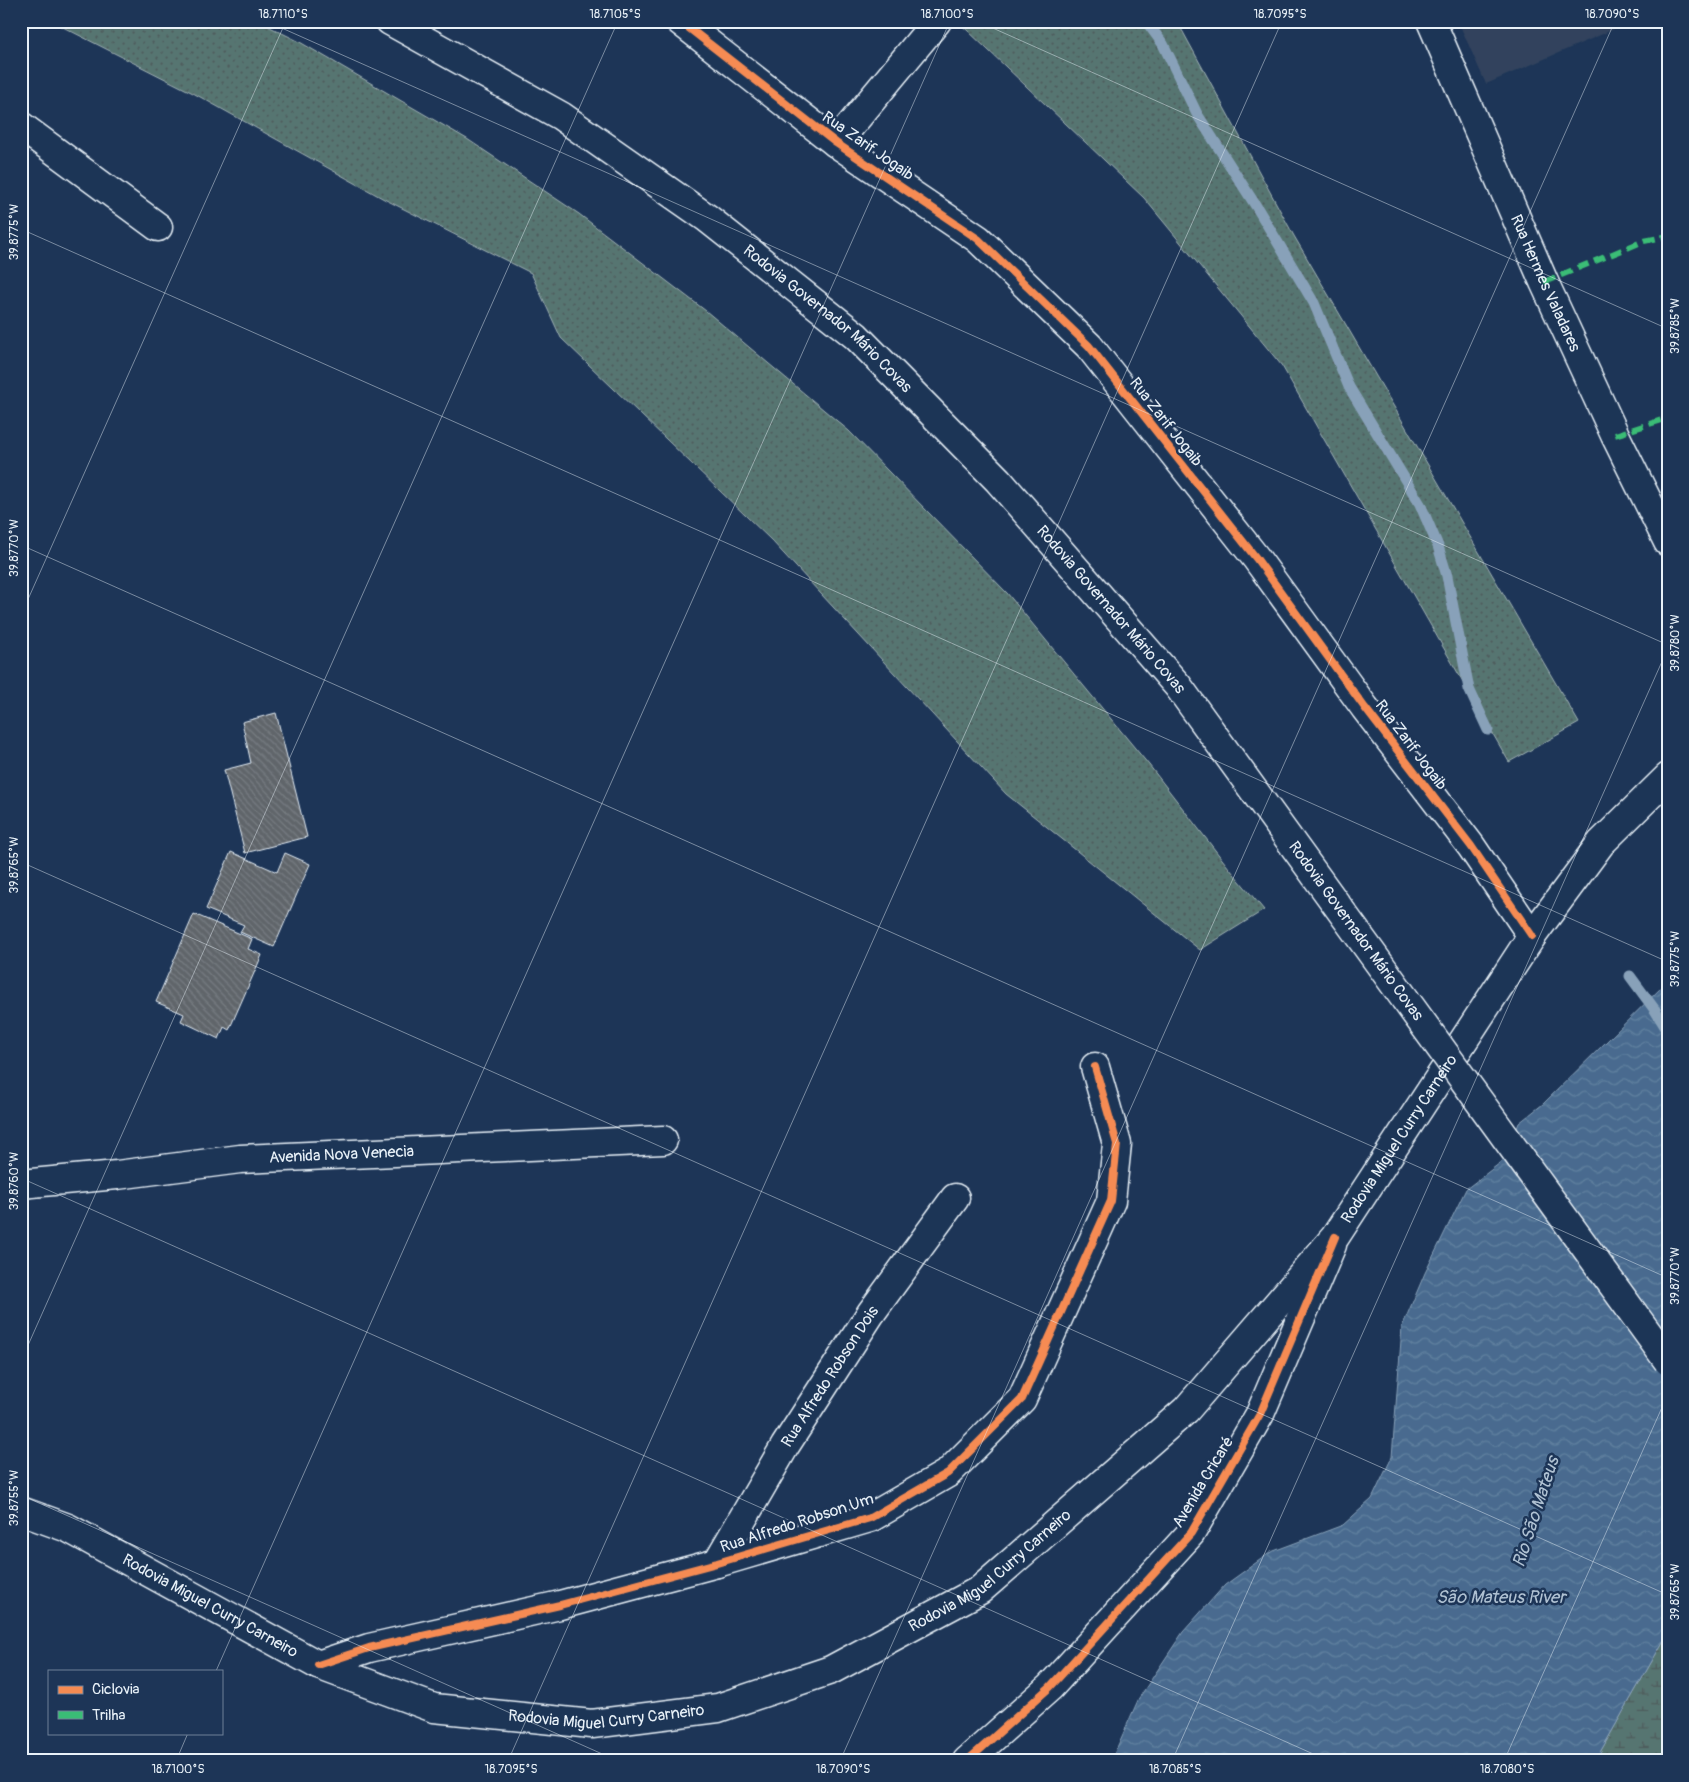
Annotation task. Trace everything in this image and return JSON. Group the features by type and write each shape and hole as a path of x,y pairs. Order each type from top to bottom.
{"main road":[{"name":"Rodovia Governador Mário Covas","path":"390,21 561,116 707,218 856,336 998,480 1178,686 1668,1361"},
{"name":"Rua Zarif Jogaib","path":"680,21 836,143 978,239 1089,346 1256,558 1365,708 1471,846 1532,936"},
{"path":"836,143 937,21"},
{"name":"Rua Hermes Valadares","path":"1431,21 1544,282 1615,435 1668,542"},
{"path":"21,126 158,227"},
{"name":"Rodovia Miguel Curry Carneiro","path":"21,1511 68,1528 318,1665 434,1708 592,1724 718,1708 831,1670 980,1590 1186,1410 1335,1237 1532,936 1601,843 1668,777"},
{"name":"Rua Alfredo Robson Um","path":"318,1665 368,1648 560,1605 717,1563 870,1518 948,1473 1022,1399 1111,1201 1117,1144 1095,1067"},
{"name":"Avenida Nova Venecia","path":"21,1184 117,1175 240,1159 663,1140"},
{"name":"Rua Alfredo Robson Dois","path":"717,1563 785,1446 871,1313 955,1198"},
{"name":"Avenida Cricaré","path":"967,1761 1050,1687 1191,1533 1260,1414 1335,1237"}],"shaded area":[{"path":"1458,21 1633,21 1486,84"}],"green space":[{"path":"51,21 258,21 298,41 467,139 579,214 706,311 849,431 1007,593 1149,765 1264,910 1200,950 1006,794 772,541 561,338 531,273 384,199 193,93"},
{"path":"956,21 1177,21 1294,236 1579,723 1509,762 1282,366 1144,198"},
{"path":"1668,1633 1668,1761 1595,1761"}],"water":[{"name":"São Mateus River","path":"1668,981 1668,1633 1595,1761 1111,1761 1139,1698 1183,1632 1225,1585 1271,1552 1343,1525 1372,1499 1392,1457 1402,1327 1425,1273 1466,1189 1504,1160 1519,1123 1543,1104"}],"building":[{"path":"276,713 307,837 245,853 224,770 251,763 242,722"},
{"path":"231,852 277,872 285,853 310,864 274,947 240,932 244,925 206,909"},
{"path":"194,914 252,939 248,949 262,955 229,1030 224,1027 219,1039 181,1021 184,1014 156,1002"}],"waterway":[{"path":"1146,21 1163,44 1197,114 1256,206 1314,303 1349,387 1420,504 1438,546 1447,576 1469,689 1488,730"},
{"path":"1630,976 1668,1031"}],"marked path":[{"path":"1544,282 1644,241 1668,236"},
{"path":"1615,435 1668,418"}],"cycle path":[{"path":"680,21 836,143 978,239 1089,346 1256,558 1365,708 1471,846 1532,936"},
{"path":"318,1665 369,1648 560,1605 717,1563 870,1518 948,1473 1022,1399 1111,1201 1117,1144 1095,1067"},
{"path":"967,1761 1050,1687 1191,1533 1260,1414 1335,1237"}],"water label":[{"name":"Rio São Mateus","path":"1536,1512"}]}
